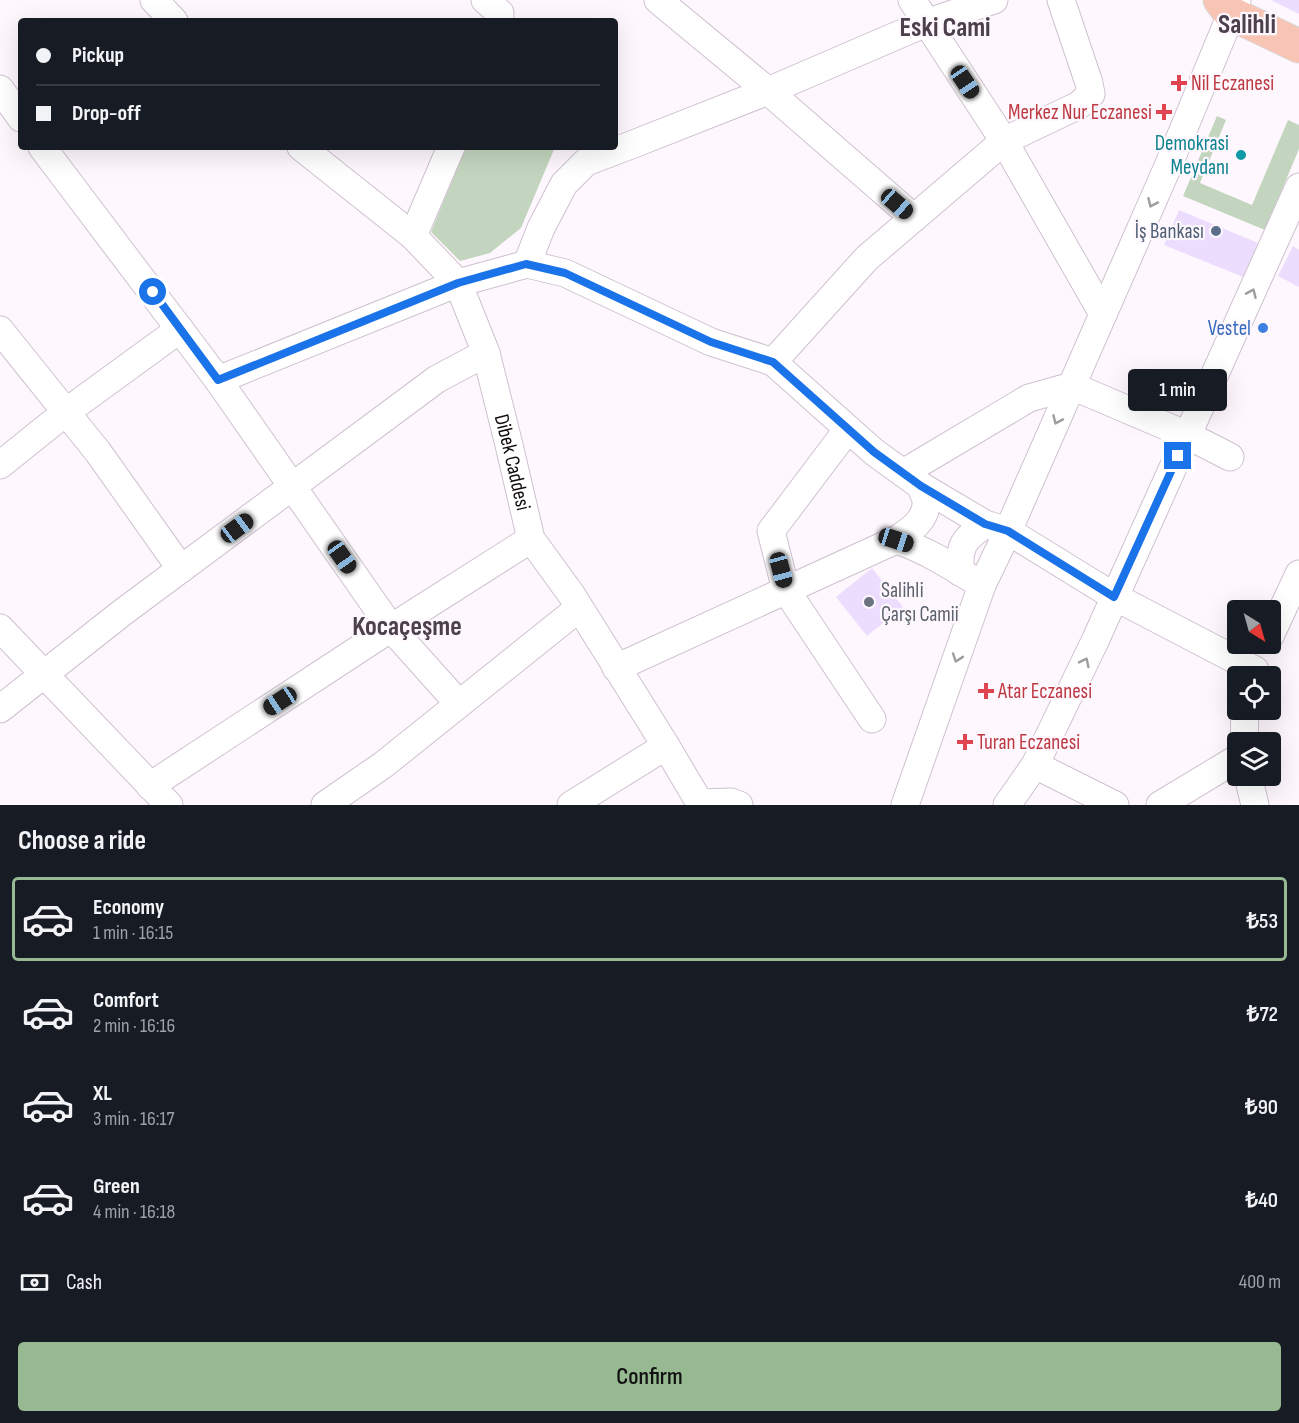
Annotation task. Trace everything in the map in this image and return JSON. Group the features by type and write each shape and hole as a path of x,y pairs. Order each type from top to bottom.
{"main road":[{"path":"1229,4 1299,46"}],"street":[{"path":"154,0 171,18"},
{"path":"485,0 500,13 500,18"},
{"path":"658,0 768,91 914,218"},
{"path":"912,0 1004,141 1103,314"},
{"path":"618,148 631,146 768,91 926,23 994,0"},
{"path":"773,362 867,258 1004,141 1079,105 1091,94 1061,0"},
{"path":"905,805 971,579 1072,386 1169,164 1229,4"},
{"path":"0,89 18,114"},
{"path":"44,150 218,380 391,628 459,704"},
{"name":"Dibek Caddesi","path":"305,150 413,236 458,283 486,353 531,539 579,608 701,804"},
{"path":"413,236 450,150"},
{"path":"526,264 564,184 584,154 608,150"},
{"path":"1007,805 1035,765 1095,641 1299,188"},
{"path":"218,380 458,283 526,264 565,273 711,342 773,362 874,452 912,480 1114,597 1242,666"},
{"path":"0,465 66,412 180,329"},
{"path":"0,330 98,452 181,569"},
{"path":"0,709 123,612 437,379 486,353"},
{"path":"912,480 1029,398 1072,386 1187,435 1230,458"},
{"path":"848,429 771,531 786,590 872,719"},
{"path":"616,668 896,540 913,528 924,514 926,500 912,480"},
{"path":"0,628 160,796 391,628 531,539"},
{"path":"896,540 948,564 971,579"},
{"path":"1281,612 1299,574"},
{"path":"331,804 579,608"},
{"path":"572,805 666,746"},
{"path":"1035,765 1115,805"},
{"path":"1160,805 1227,765"},
{"path":"1250,786 1255,805"},
{"path":"701,804 730,802 739,805"}],"green space":[{"path":"1217,116 1226,120 1200,183 1252,205 1288,120 1299,125 1299,149 1265,230 1183,196"},
{"path":"465,150 554,150 521,228 490,253 460,261 431,232"}],"building":[{"path":"1271,0 1299,0 1299,14"},
{"path":"1179,210 1258,243 1243,277 1164,245"},
{"path":"1293,246 1299,250 1299,287 1278,276"},
{"name":"Salihli Çarşı Camii","path":"872,568 903,607 867,636 836,597"}],"place":[{"name":"Nil Eczanesi","path":"1179,83"},
{"name":"Merkez Nur Eczanesi","path":"1164,112"},
{"name":"Demokrasi Meydanı","path":"1241,155"},
{"name":"İş Bankası","path":"1216,231"},
{"name":"Vestel","path":"1263,328"},
{"name":"Salihli Çarşı Camii","path":"869,602"},
{"name":"Atar Eczanesi","path":"986,691"},
{"name":"Turan Eczanesi","path":"965,742"}],"district":[{"name":"Salihli","path":"1247,24"},
{"name":"Eski Cami","path":"945,27"},
{"name":"Kocaçeşme","path":"407,626"}],"route":[{"path":"153,292 218,380 458,283 526,264 565,273 711,342 773,362 874,452 921,486 985,524 1008,531 1114,597 1178,456"}]}
